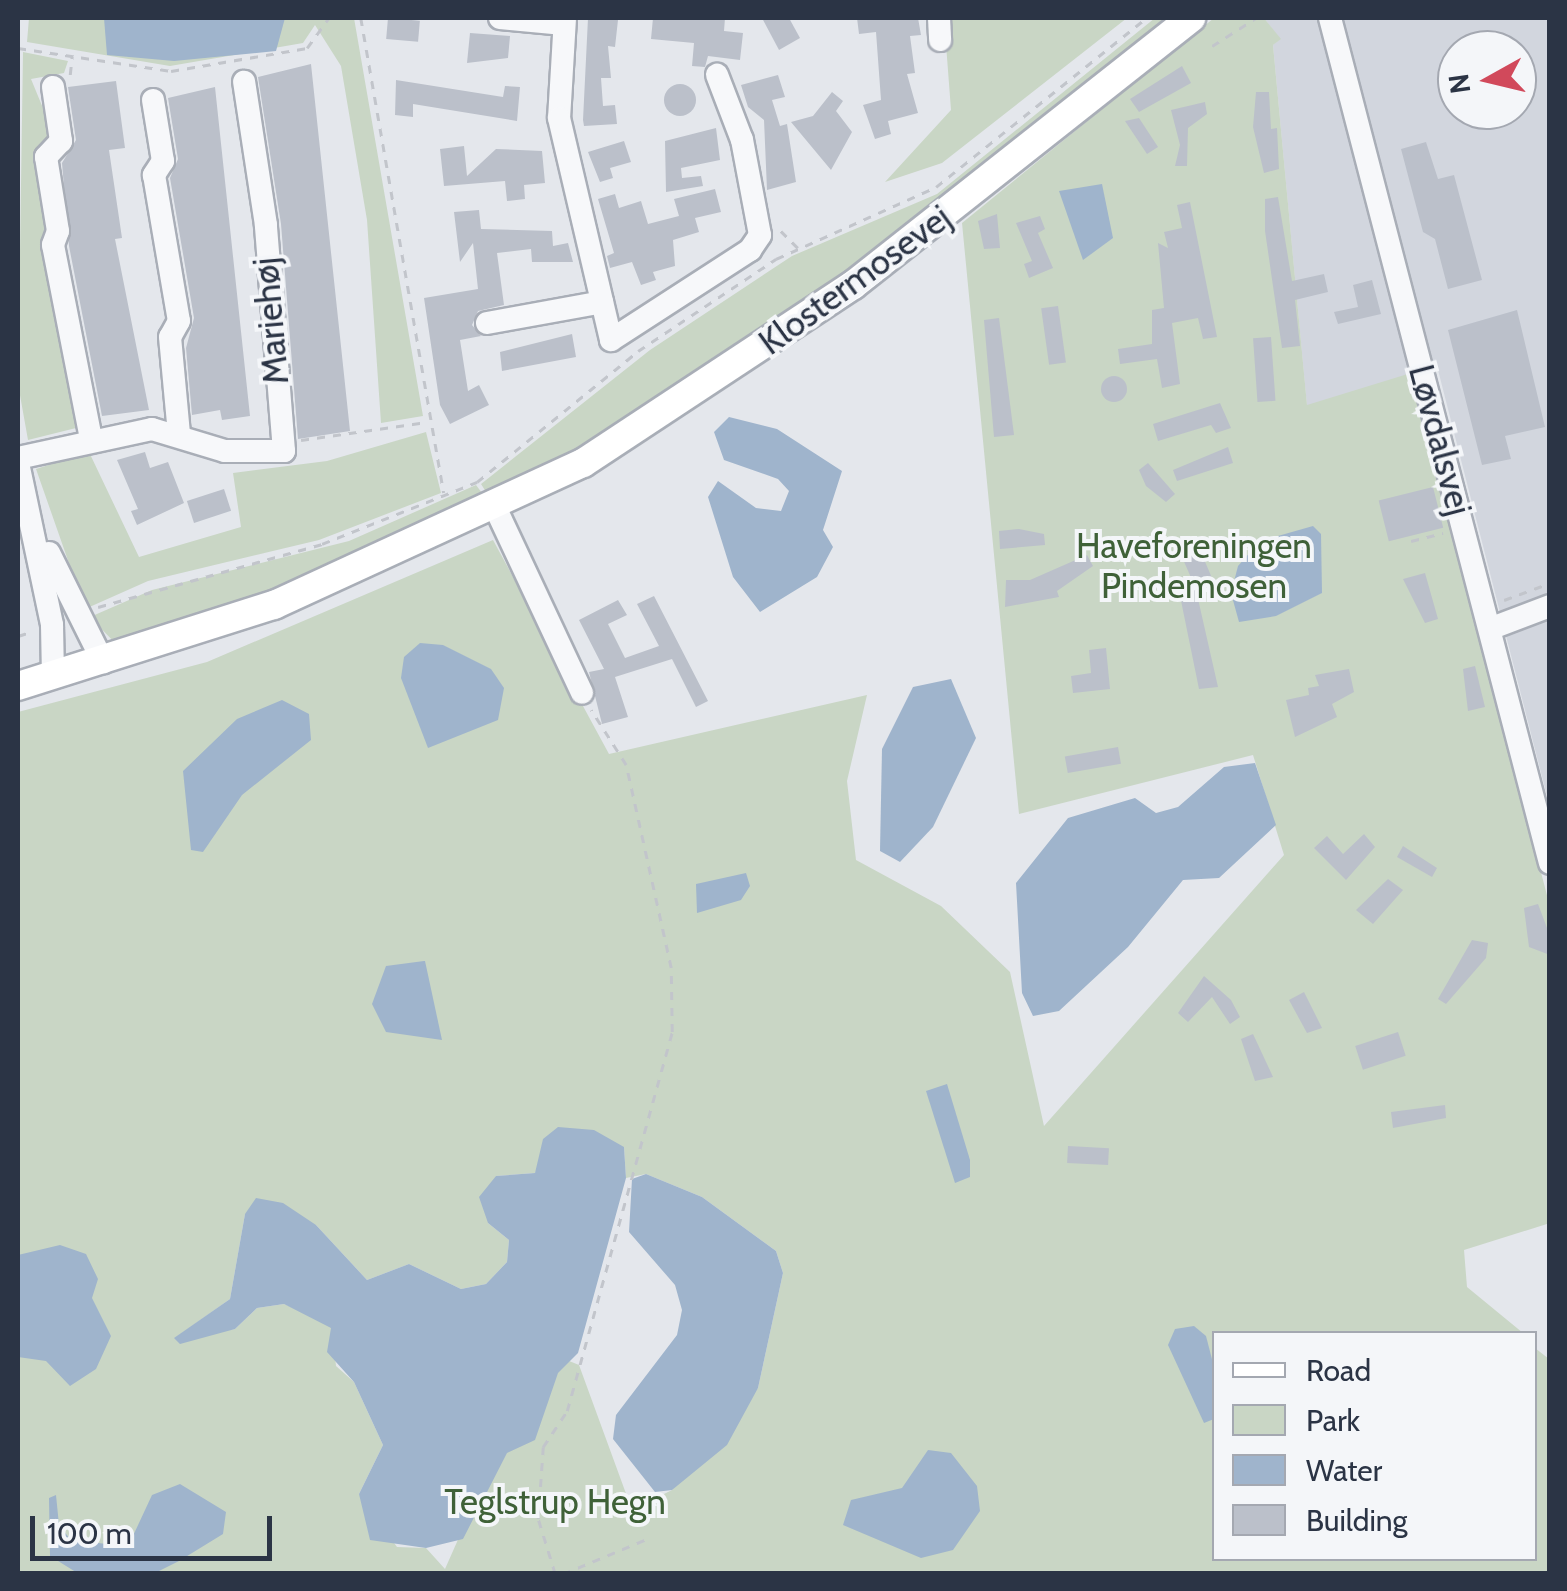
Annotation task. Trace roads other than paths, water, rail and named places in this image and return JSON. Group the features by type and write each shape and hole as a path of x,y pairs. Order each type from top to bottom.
{"main road":[{"name":"Klostermosevej","path":"18,686 274,605 495,507 717,380 853,285 1190,18"}],"street":[{"path":"500,18 565,21 560,118 611,340 750,250 760,235 742,140 717,74"},
{"name":"Løvdalsvej","path":"1330,18 1550,863"},
{"name":"Mariehøj","path":"179,434 249,455 275,457 284,442 266,224 244,82"},
{"path":"52,87 50,120 61,141 46,157 58,231 53,245 91,439"},
{"path":"54,677 52,625 18,460 129,430 179,434 170,338 179,321 154,175 163,160 153,100"},
{"path":"487,323 602,302"},
{"path":"495,507 582,693"},
{"path":"28,510 75,616 103,662"},
{"path":"1489,618 1550,606"}],"water":[{"path":"104,18 285,18 276,51 174,61 107,55"},
{"path":"1102,184 1113,238 1083,260 1059,191"},
{"path":"729,417 777,429 842,471 823,530 833,547 817,577 760,612 733,577 708,497 718,481 756,508 781,511 789,491 778,479 724,460 714,432"},
{"path":"1313,526 1321,534 1322,593 1276,616 1239,622 1231,593 1238,566 1260,541"},
{"path":"420,643 443,645 491,669 504,688 498,720 428,748 401,678 404,657"},
{"path":"951,679 976,738 933,827 900,862 880,851 882,749 913,687"},
{"path":"282,700 309,714 311,740 242,795 203,852 191,850 183,771 237,719"},
{"path":"1255,763 1276,825 1219,878 1183,880 1128,947 1059,1011 1033,1016 1022,993 1016,883 1068,818 1135,798 1156,813 1178,807 1224,767"},
{"path":"746,873 750,886 741,900 697,913 696,884"},
{"path":"425,961 442,1040 386,1032 372,1004 386,966"},
{"path":"947,1084 970,1160 970,1177 955,1183 926,1091"},
{"path":"558,1127 594,1130 624,1147 626,1178 578,1353 558,1373 535,1440 507,1453 463,1539 426,1548 370,1540 359,1494 383,1445 354,1382 327,1352 331,1328 284,1304 257,1308 235,1329 180,1344 174,1338 230,1299 245,1214 256,1198 283,1203 316,1225 367,1280 409,1264 461,1289 486,1284 507,1262 509,1240 488,1223 479,1197 496,1176 535,1173 543,1139"},
{"path":"646,1174 702,1197 776,1251 783,1273 758,1388 727,1445 672,1490 655,1492 613,1439 616,1415 677,1335 682,1310 675,1285 629,1232 632,1179"},
{"path":"60,1245 86,1254 98,1279 92,1298 111,1336 96,1369 70,1386 46,1361 18,1357 18,1255"},
{"path":"1194,1326 1206,1336 1212,1359 1212,1420 1204,1423 1168,1345 1175,1329"},
{"path":"928,1450 951,1453 977,1486 980,1511 953,1550 921,1558 843,1525 851,1500 902,1488"},
{"path":"180,1484 226,1512 223,1534 179,1561 155,1573 79,1574 50,1556 49,1498 56,1495 59,1525 70,1539 120,1546 132,1538 152,1495"}],"park label":[{"name":"Haveforeningen Pindemosen","path":"1194,566"},
{"name":"Teglstrup Hegn","path":"555,1502"}]}
